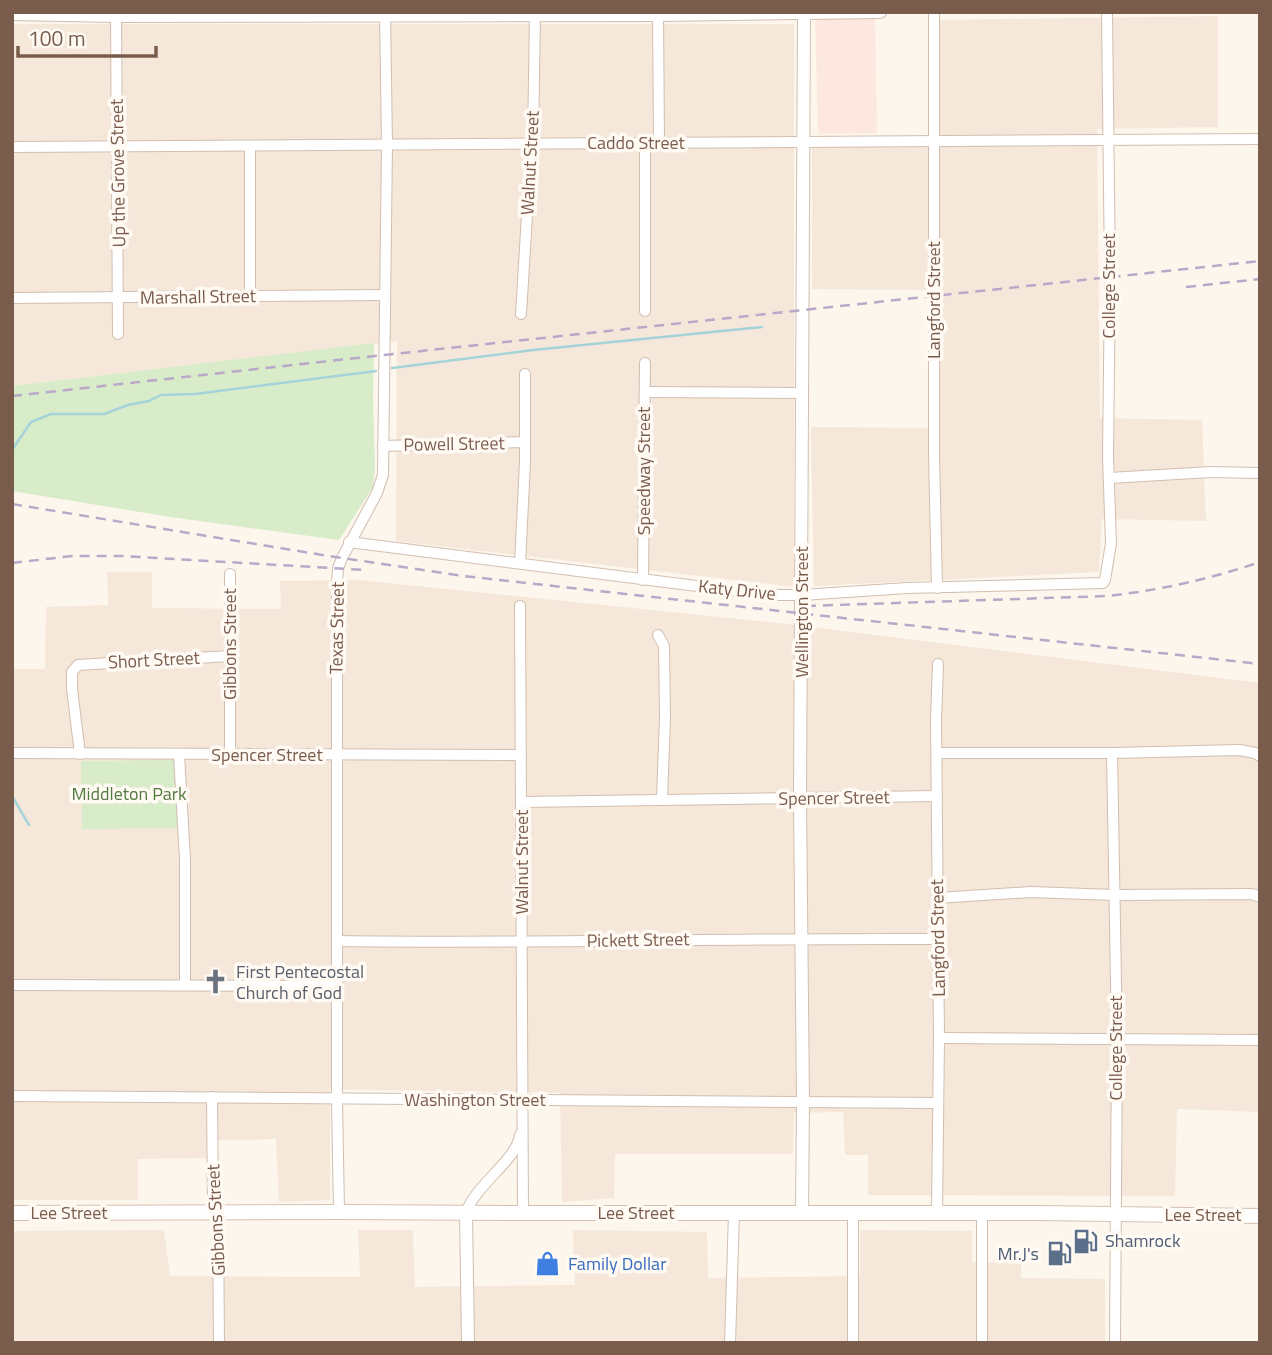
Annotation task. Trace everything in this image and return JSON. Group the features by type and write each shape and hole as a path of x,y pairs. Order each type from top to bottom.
{"main road":[{"name":"Lee Street","path":"12,1213 982,1213 1260,1216"}],"street":[{"path":"12,14 880,12"},
{"name":"Langford Street","path":"933,12 937,587"},
{"name":"College Street","path":"1107,12 1109,559"},
{"name":"Wellington Street","path":"802,1213 800,799 804,13"},
{"name":"Up the Grove Street","path":"116,14 118,334"},
{"name":"Texas Street","path":"339,1212 337,584 338,568 349,542 377,493 383,475 387,145 385,14"},
{"name":"Walnut Street","path":"521,314 533,144 535,14"},
{"path":"658,14 659,142"},
{"name":"Caddo Street","path":"12,147 1260,139"},
{"path":"645,142 645,311"},
{"path":"250,146 250,296"},
{"name":"Marshall Street","path":"12,298 384,295"},
{"name":"Speedway Street","path":"643,580 645,363"},
{"path":"520,563 525,374"},
{"path":"645,392 803,393"},
{"name":"Powell Street","path":"383,446 525,442"},
{"path":"1109,478 1211,472 1260,473"},
{"name":"Katy Drive","path":"349,542 768,595 1103,583 1109,559"},
{"name":"Gibbons Street","path":"230,574 230,755"},
{"name":"Walnut Street","path":"520,606 523,1213"},
{"path":"658,635 664,646 662,799"},
{"name":"Short Street","path":"80,754 72,689 72,672 78,665 230,656"},
{"name":"Langford Street","path":"937,1213 938,664"},
{"path":"937,753 1240,750 1260,756"},
{"name":"Spencer Street","path":"12,753 521,755"},
{"name":"College Street","path":"1112,753 1117,1040 1115,1343"},
{"path":"179,755 185,859 185,985"},
{"name":"Spencer Street","path":"522,802 937,796"},
{"path":"937,898 1031,892 1114,895 1252,894 1260,897"},
{"name":"Pickett Street","path":"338,941 465,943 801,938 938,939"},
{"path":"12,985 338,986"},
{"path":"939,1038 1260,1040"},
{"name":"Washington Street","path":"12,1096 938,1103"},
{"name":"Gibbons Street","path":"212,1097 213,1202 218,1226 219,1343"},
{"name":"Walnut Street","path":"466,1213 477,1193 513,1152 519,1140 522,1118"},
{"path":"466,1213 468,1343"},
{"path":"730,1343 734,1213"},
{"path":"853,1213 853,1343"},
{"path":"982,1213 982,1343"}],"shaded area":[{"path":"815,12 875,12 877,133 818,134"},
{"path":"1218,16 1218,127 1097,129 1100,418 1202,420 1206,521 1102,519 1099,572 814,586 811,427 938,428 938,290 812,289 812,146 939,145 939,20"},
{"path":"12,24 794,24 794,587 396,541 397,341 12,386"},
{"path":"107,572 152,572 152,608 281,609 280,581 359,580 779,623 1260,683 1260,1112 1177,1109 1175,1196 868,1195 868,1155 845,1155 843,1112 794,1113 793,1154 615,1154 614,1198 562,1202 560,1093 330,1089 330,1200 279,1202 276,1139 208,1141 208,1158 138,1159 138,1200 12,1200 12,669 45,669 46,607 108,605"},
{"path":"164,1230 170,1276 360,1277 358,1230 413,1230 415,1287 575,1285 573,1230 707,1232 708,1278 860,1276 860,1230 972,1231 972,1262 1021,1263 1021,1278 1105,1279 1105,1343 12,1343 12,1231"}],"green space":[{"path":"374,343 373,487 339,540 170,517 12,491 12,386"},
{"name":"Middleton Park","path":"176,760 177,828 82,829 81,761"}],"waterway":[{"path":"392,368 533,350 762,327"},
{"path":"12,450 31,422 51,414 104,414 161,395 195,394 376,371"},
{"path":"12,796 29,825"}],"railway":[{"path":"12,396 1260,261"},
{"path":"1186,287 1260,279"},
{"path":"12,504 463,576 1260,664"},
{"path":"12,563 72,556 122,556 365,570"},
{"path":"806,606 1108,596 1185,583 1260,562"}],"place":[{"name":"First Pentecostal Church of God","path":"216,982"},
{"name":"Shamrock","path":"1085,1241"},
{"name":"Mr.J's","path":"1059,1254"},
{"name":"Family Dollar","path":"548,1264"}]}
